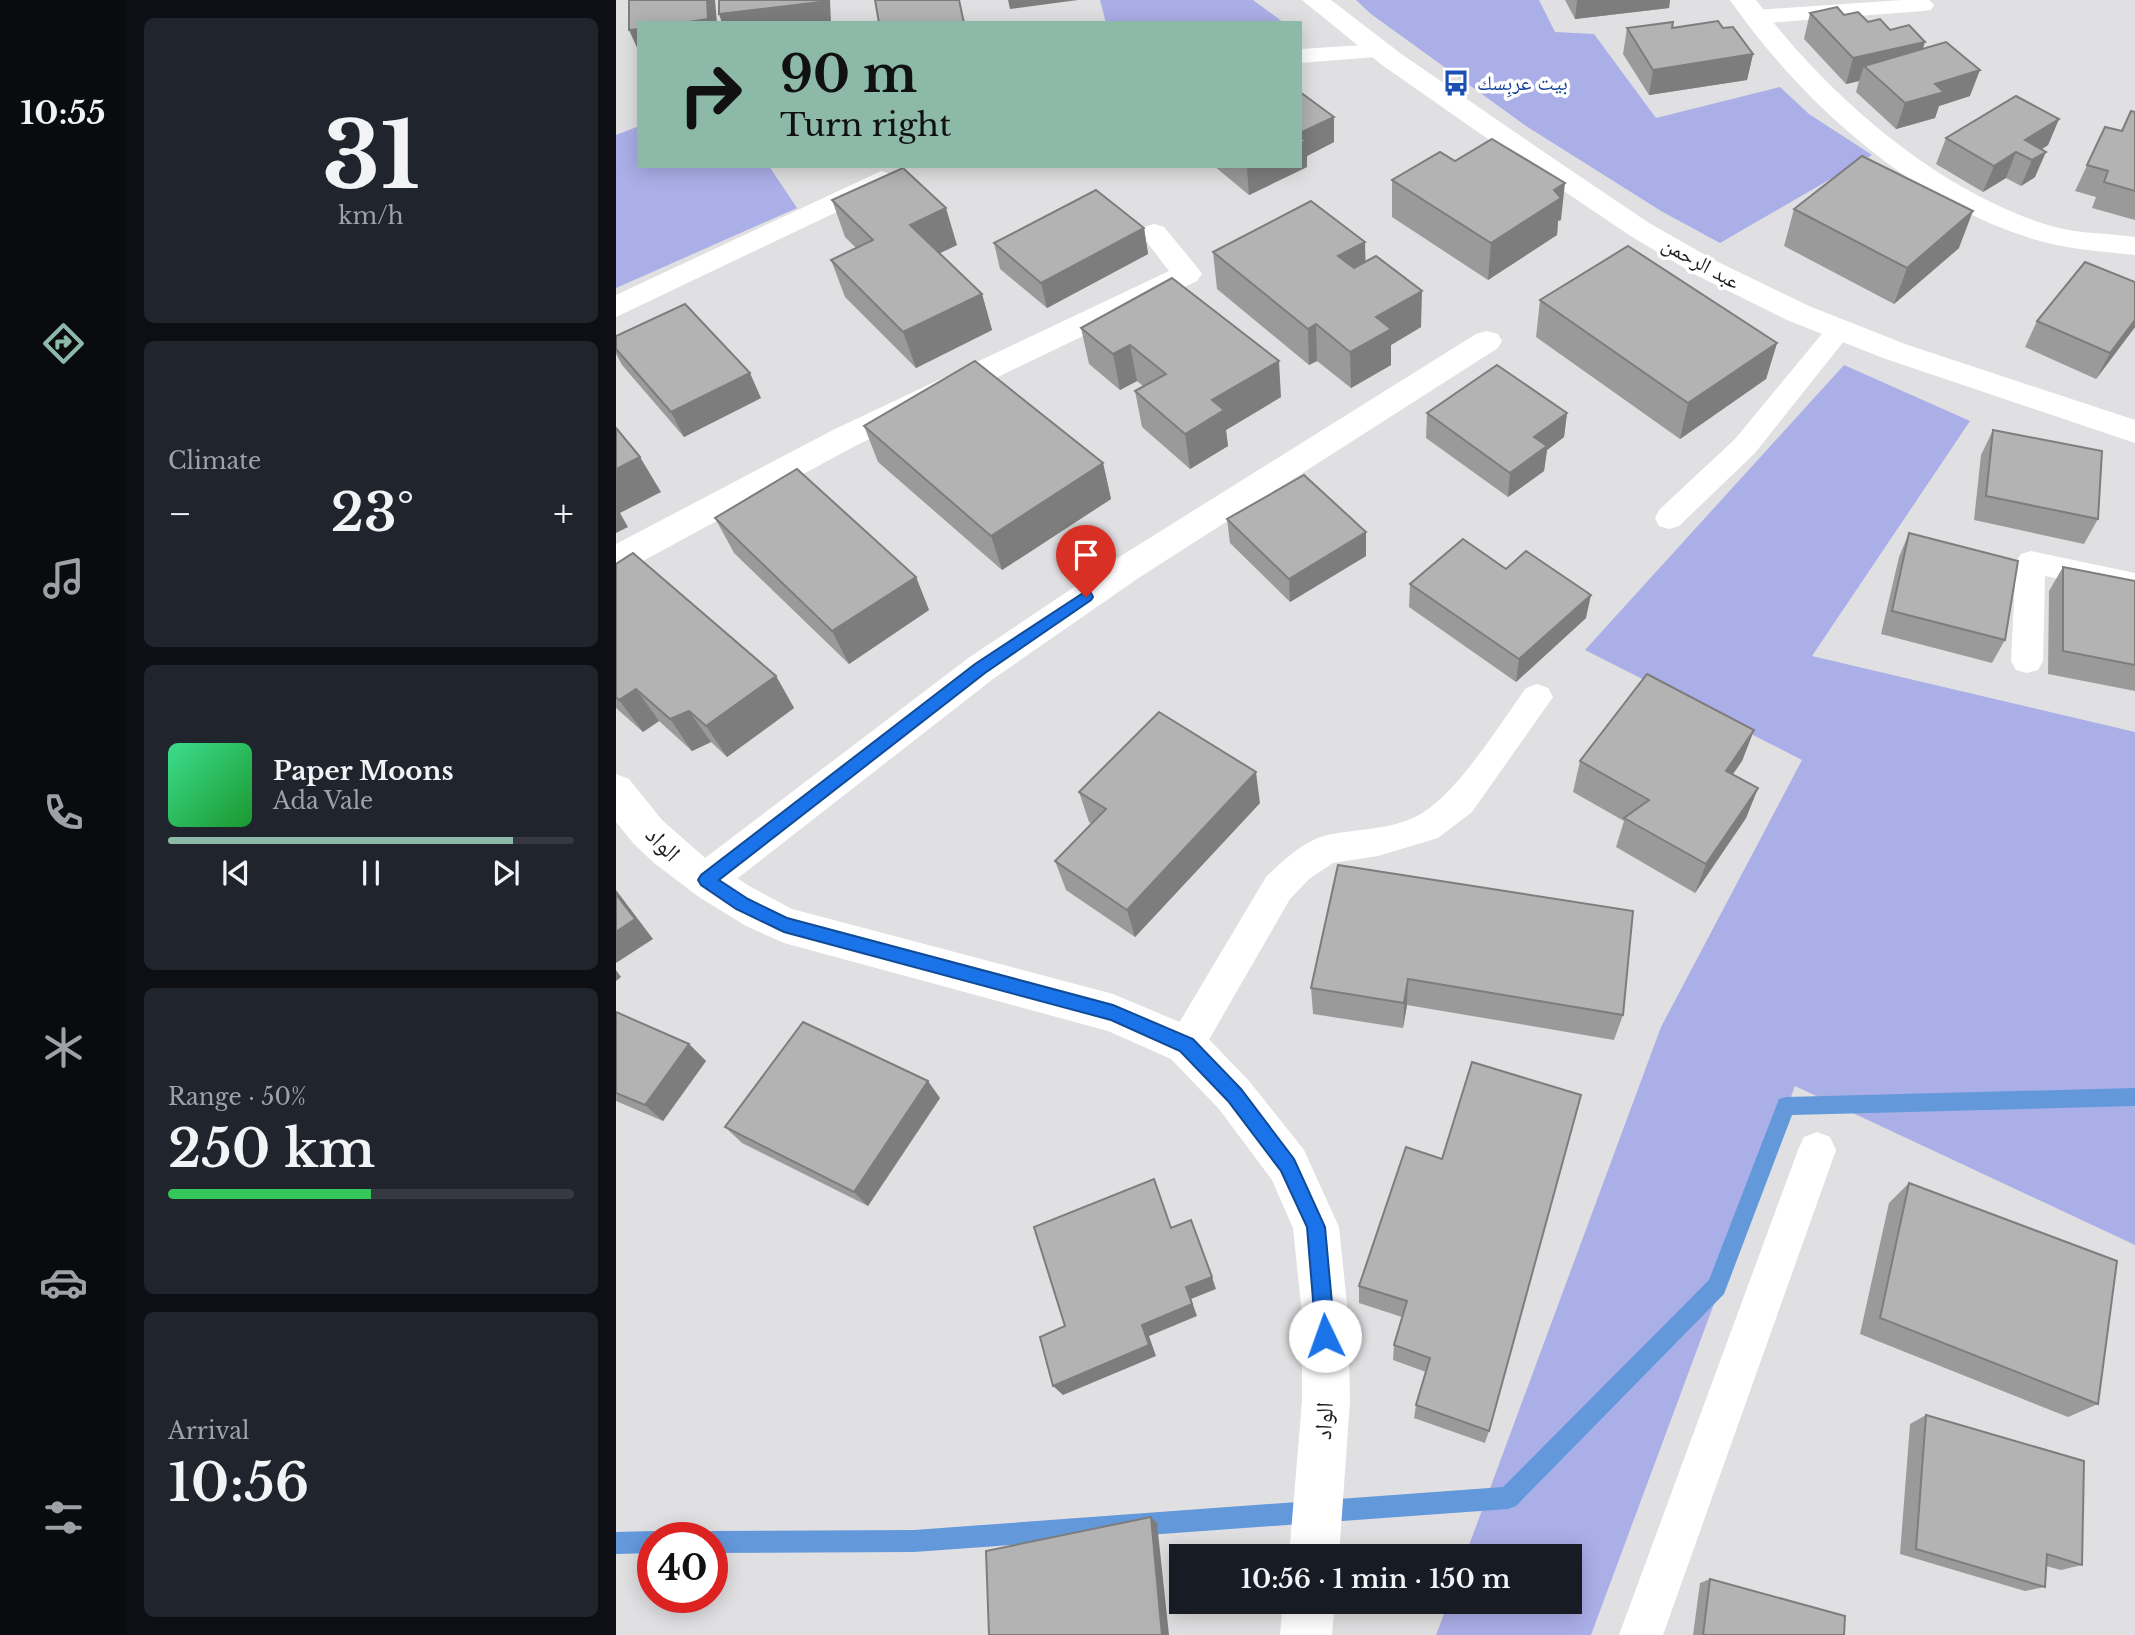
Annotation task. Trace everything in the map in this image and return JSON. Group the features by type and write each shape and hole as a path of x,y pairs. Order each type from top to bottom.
{"street":[{"name":"عبد الرحمن","path":"1315,0 1380,51 1639,229 1706,268 1839,330 2135,432"},
{"path":"1749,8 1788,57 1844,114 1889,151 1936,182 1995,214 2050,235 2135,246"},
{"path":"616,307 898,172"},
{"path":"616,560 844,438 1187,274 1154,233"},
{"path":"706,880 991,661 1174,538 1487,341"},
{"name":"الواد","path":"616,790 625,807 672,854 742,904 784,925 1113,1013 1186,1045 1234,1095 1288,1165 1316,1227 1325,1314 1326,1401 1315,1544"},
{"path":"1306,1635 1308,1614"}],"lane":[{"path":"1749,8 1923,5"},
{"path":"1302,56 1380,51"},
{"path":"1669,518 1745,446 1839,330"},
{"path":"2027,661 2031,562 2135,584"},
{"path":"1186,1045 1278,888 1297,869 1326,850 1378,842 1426,828 1460,802 1537,696"},
{"path":"1641,1635 1817,1150"}],"shaded area":[{"path":"1100,0 1253,0 1281,21 1105,21"},
{"path":"1356,0 1539,0 1555,32 1594,34 1656,118 1780,87 1809,114 1872,155 1720,243 1661,211 1526,126 1371,14"},
{"path":"637,127 637,168 770,168 797,208 616,288 616,135"},
{"path":"1844,365 1970,421 1812,656 2135,732 2135,1245 1795,1086 1591,1635 1436,1635 1444,1614 1582,1614 1582,1544 1469,1544 1661,1027 1802,760 1585,650"}],"building":[{"path":"629,0 707,0 708,19 637,21 637,29 629,30"},
{"path":"719,0 820,0 820,2 719,14"},
{"path":"875,0 959,0 964,21 879,21"},
{"path":"1837,7 1844,15 1858,12 1868,22 1880,19 1890,30 1909,25 1925,42 1853,58 1810,13"},
{"path":"1718,21 1723,28 1733,27 1753,54 1653,70 1627,28 1673,22 1672,28"},
{"path":"1946,42 1980,70 1935,84 1944,92 1905,103 1864,66"},
{"path":"1302,93 1334,117 1302,132"},
{"path":"2016,96 2059,119 2025,140 2046,152 2032,160 2016,152 1994,166 1946,138"},
{"path":"2131,111 2135,112 2135,191 2104,182 2108,171 2087,165 2105,127 2122,131"},
{"path":"1492,139 1565,183 1554,190 1561,198 1491,243 1392,180 1440,152 1455,161"},
{"path":"1862,156 1973,211 1907,268 1794,209"},
{"path":"903,168 946,208 910,225 982,294 903,332 831,260 873,240 832,200"},
{"path":"1096,190 1144,228 1041,283 994,243"},
{"path":"1311,201 1365,242 1338,256 1354,268 1376,256 1422,291 1376,317 1391,329 1350,352 1316,324 1308,329 1213,252"},
{"path":"1628,246 1777,343 1688,403 1540,300"},
{"path":"2085,262 2135,282 2135,320 2110,353 2037,321"},
{"path":"1172,278 1279,361 1212,400 1224,410 1185,434 1135,391 1166,374 1130,345 1113,354 1081,328"},
{"path":"685,304 750,373 671,412 616,349 616,336"},
{"path":"975,361 1103,463 991,536 864,426"},
{"path":"1497,365 1567,413 1534,437 1547,446 1510,473 1427,413"},
{"path":"616,428 640,457 616,469"},
{"path":"1993,430 2102,451 2098,519 1986,496"},
{"path":"797,469 916,577 832,631 715,518"},
{"path":"1304,475 1366,532 1289,579 1227,519"},
{"path":"1909,533 2018,561 2005,640 1892,611"},
{"path":"1463,539 1506,569 1526,551 1591,595 1519,659 1410,584"},
{"path":"633,553 776,676 706,726 689,711 670,719 636,689 619,700 616,697 616,564"},
{"path":"2063,567 2135,581 2135,665 2063,651"},
{"path":"1647,674 1754,730 1726,771 1758,788 1706,864 1624,818 1649,800 1580,761"},
{"path":"1159,712 1256,772 1127,910 1055,861 1106,809 1079,792"},
{"path":"1338,865 1633,911 1623,1015 1408,979 1404,1003 1311,988"},
{"path":"616,894 635,919 616,932"},
{"path":"616,1012 689,1044 645,1105 616,1093"},
{"path":"803,1022 928,1081 854,1192 725,1127"},
{"path":"1472,1062 1581,1095 1489,1431 1416,1405 1430,1358 1394,1345 1407,1301 1359,1286 1406,1147 1442,1159"},
{"path":"1154,1179 1171,1228 1191,1220 1212,1277 1186,1287 1192,1304 1142,1325 1149,1345 1053,1386 1040,1337 1065,1326 1034,1227"},
{"path":"1909,1183 2117,1261 2098,1404 1880,1318"},
{"path":"1926,1415 2084,1461 2082,1565 2047,1554 2045,1587 1916,1549"},
{"path":"1151,1517 1162,1635 989,1635 986,1551"},
{"path":"1710,1579 1845,1616 1844,1635 1703,1635"}],"waterway":[{"path":"728,1542 914,1541 1508,1498 1717,1287 1786,1106 2135,1097"},
{"path":"616,1543 637,1542"}],"place":[{"name":"بيت عربِسك","path":"1456,83"}],"route":[{"path":"1086,597 980,669 706,880 742,904 784,925 1113,1013 1186,1045 1234,1095 1288,1165 1316,1227 1325,1336"}]}
